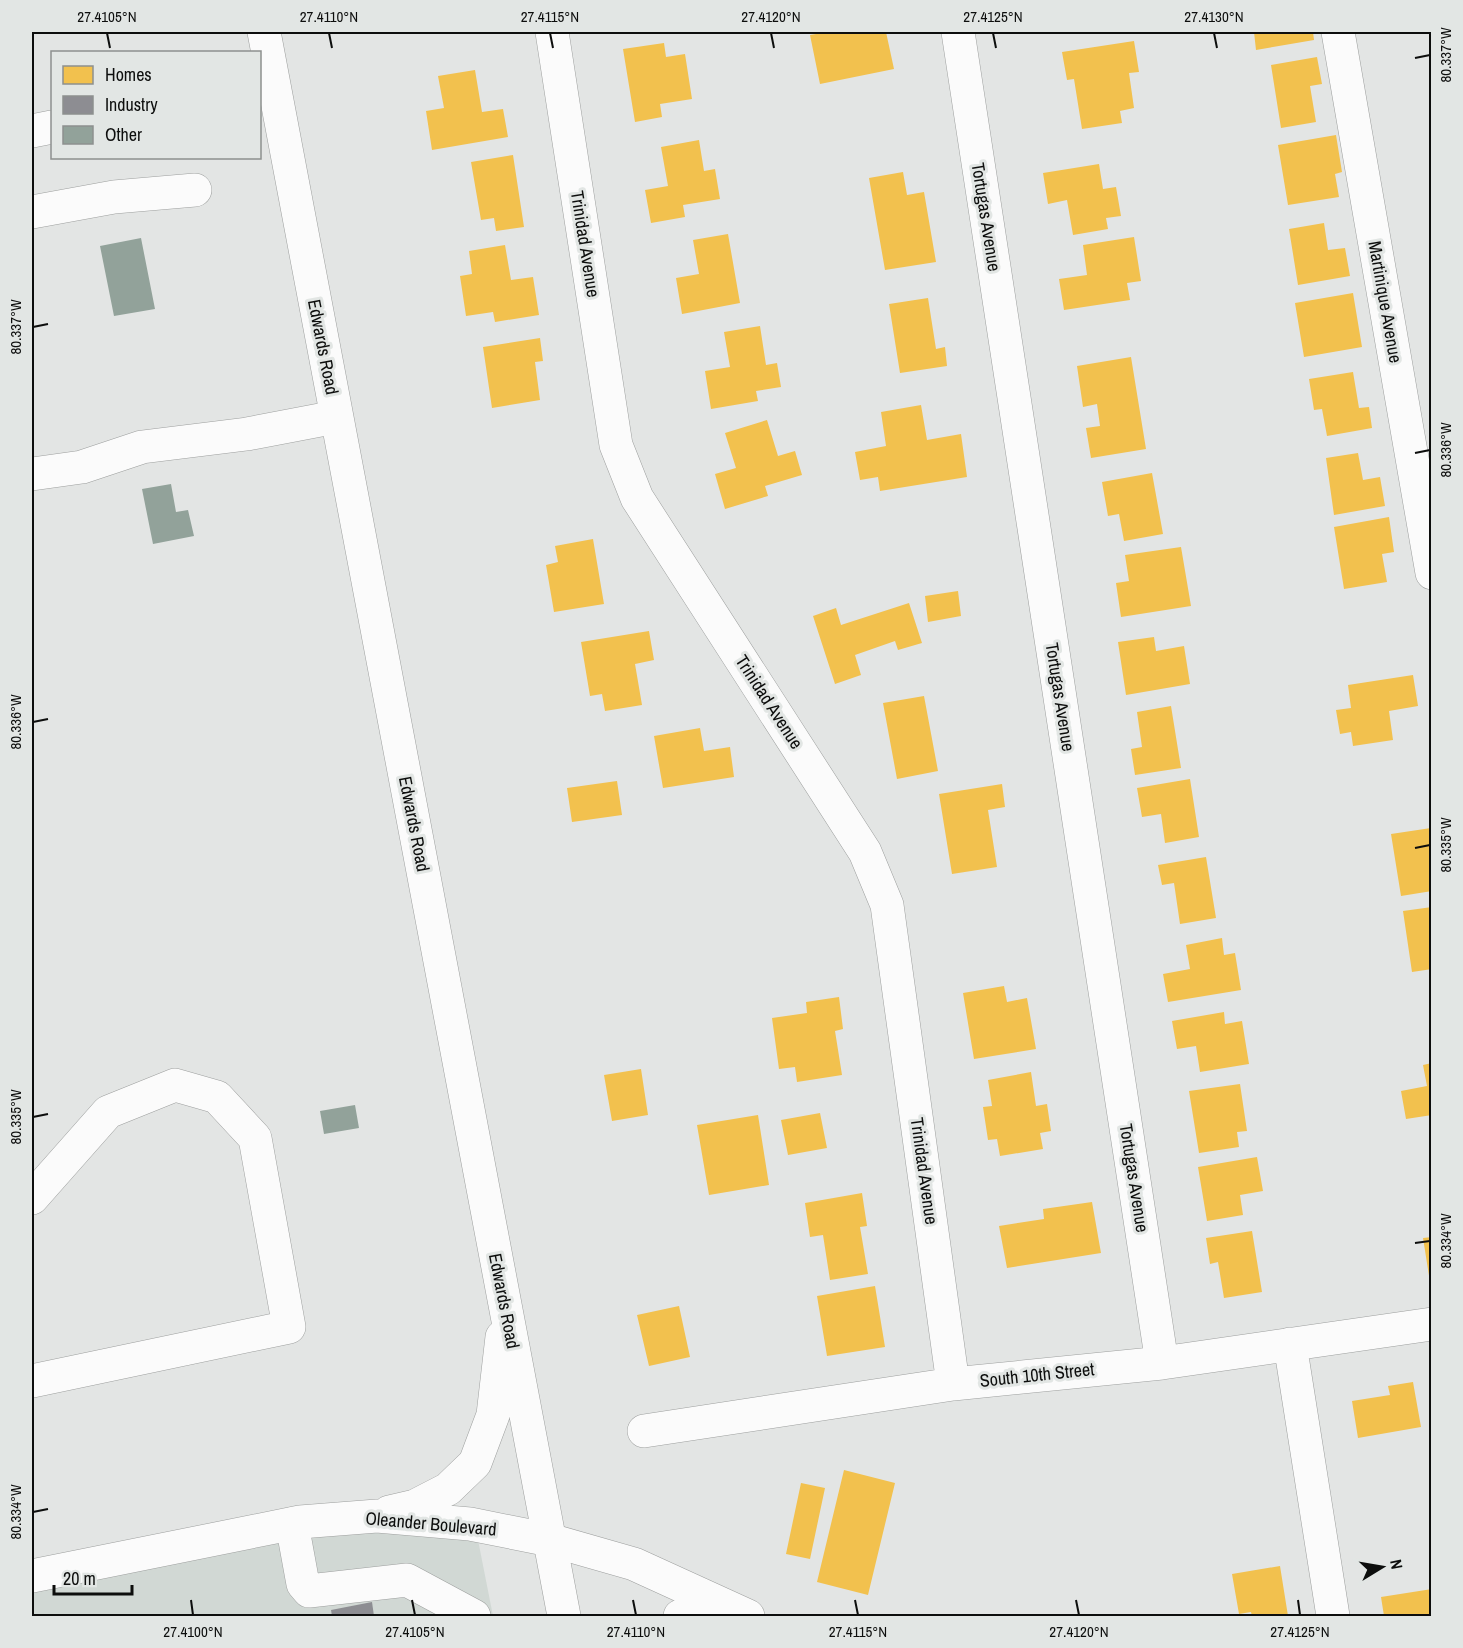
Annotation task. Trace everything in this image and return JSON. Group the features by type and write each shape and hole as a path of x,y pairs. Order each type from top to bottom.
{"street":[{"name":"Edwards Road","path":"264,32 266,89 336,417 564,1617"},
{"name":"Trinidad Avenue","path":"552,32 616,445 638,498 866,852 887,905 953,1384"},
{"name":"Tortugas Avenue","path":"958,32 1162,1363"},
{"name":"Martinique Avenue","path":"1338,32 1431,573"},
{"path":"32,131 51,127"},
{"path":"32,212 114,197 195,190"},
{"path":"32,474 82,466 142,447 247,434 336,417"},
{"path":"32,1198 108,1112 175,1085 217,1097 255,1138 289,1327 32,1381"},
{"path":"377,1516 415,1506 448,1489 475,1463 493,1415 505,1306"},
{"name":"South 10th Street","path":"644,1431 953,1384 1162,1363 1431,1324"},
{"path":"1290,1344 1333,1617"},
{"name":"Oleander Boulevard","path":"32,1576 292,1524 377,1516 470,1524 550,1540 634,1564 748,1617"},
{"path":"292,1524 303,1584 309,1591 407,1580 474,1617"},
{"path":"680,1617 714,1601"}],"shaded area":[{"path":"378,1530 478,1540 493,1616 32,1616 32,1590 302,1536"}],"building: Homes":[{"path":"828,32 886,32 894,69 820,84 810,35"},
{"path":"1254,32 1313,32 1314,40 1256,50"},
{"path":"1134,41 1139,72 1129,73 1134,108 1120,111 1122,123 1082,129 1074,79 1067,80 1062,52"},
{"path":"664,43 666,57 685,54 692,99 660,104 662,117 635,122 623,49"},
{"path":"1317,57 1322,84 1310,86 1316,122 1281,128 1271,65"},
{"path":"475,70 482,112 503,109 508,137 432,150 426,111 444,108 438,76"},
{"path":"1336,135 1342,172 1335,174 1339,197 1288,205 1278,145"},
{"path":"699,140 704,171 715,169 720,199 683,205 685,217 651,223 645,190 668,186 661,147"},
{"path":"513,155 524,227 496,231 494,218 481,220 471,162"},
{"path":"1099,164 1103,189 1116,187 1121,216 1106,218 1108,229 1073,235 1067,200 1048,204 1043,173"},
{"path":"903,172 907,195 924,192 936,262 885,270 869,178"},
{"path":"1324,223 1328,250 1345,248 1350,276 1298,285 1289,229"},
{"path":"728,234 740,303 682,314 676,278 699,274 693,240"},
{"path":"1134,237 1141,281 1127,283 1130,300 1064,310 1059,279 1087,275 1083,245"},
{"path":"505,245 511,280 533,277 539,315 495,322 493,312 466,316 460,276 472,274 469,251"},
{"path":"1353,293 1362,347 1304,357 1295,303"},
{"path":"928,298 936,349 945,347 947,366 900,373 889,304"},
{"path":"760,326 766,365 777,363 781,387 756,391 758,401 711,409 705,371 730,367 724,332"},
{"path":"540,338 543,361 535,362 540,400 492,408 483,347"},
{"path":"1131,357 1146,449 1091,458 1086,428 1100,426 1097,404 1083,407 1077,366"},
{"path":"1353,372 1359,408 1369,407 1372,428 1327,436 1322,409 1314,410 1309,379"},
{"path":"921,405 927,440 961,434 967,477 880,491 878,477 860,480 855,452 886,446 881,412"},
{"path":"767,420 778,456 795,451 802,475 765,486 768,496 725,509 715,474 736,468 725,433"},
{"path":"1358,453 1363,480 1380,477 1385,506 1334,515 1326,458"},
{"path":"1152,473 1163,534 1124,541 1119,514 1108,516 1102,482"},
{"path":"1389,517 1394,552 1382,554 1387,582 1344,589 1334,527"},
{"path":"593,539 604,604 554,612 546,565 558,562 555,546"},
{"path":"1181,547 1191,606 1121,617 1116,583 1129,581 1125,555"},
{"path":"958,591 961,616 928,622 925,596"},
{"path":"909,603 922,643 898,650 895,641 855,655 861,675 835,684 813,616 836,608 841,625"},
{"path":"649,631 654,660 635,664 642,705 605,711 602,694 590,696 581,642"},
{"path":"1154,637 1156,651 1184,646 1190,684 1126,695 1118,642"},
{"path":"1413,675 1418,706 1389,711 1393,740 1353,746 1351,732 1340,734 1336,710 1351,708 1348,685"},
{"path":"924,696 938,771 897,779 883,703"},
{"path":"1171,706 1181,768 1135,775 1131,749 1142,747 1137,712"},
{"path":"700,728 704,751 730,747 734,777 663,788 654,736"},
{"path":"1190,779 1199,837 1165,843 1161,814 1142,817 1137,788"},
{"path":"617,781 622,815 572,822 567,788"},
{"path":"1002,784 1005,807 988,810 997,867 952,874 939,794"},
{"path":"1431,828 1432,891 1401,896 1391,834"},
{"path":"1206,857 1216,918 1180,924 1174,883 1162,885 1158,865"},
{"path":"1432,907 1432,969 1412,972 1403,911"},
{"path":"1222,938 1224,955 1235,953 1241,990 1168,1002 1163,974 1190,969 1186,945"},
{"path":"1004,986 1007,1002 1027,998 1036,1049 974,1059 963,993"},
{"path":"839,997 843,1029 835,1031 842,1075 797,1082 795,1067 779,1069 772,1018 807,1013 806,1002"},
{"path":"1224,1012 1225,1024 1242,1021 1249,1064 1200,1072 1196,1046 1177,1049 1172,1021"},
{"path":"1432,1063 1432,1115 1406,1119 1401,1091 1427,1086 1423,1065"},
{"path":"641,1069 648,1115 612,1121 604,1075"},
{"path":"1031,1072 1036,1106 1047,1104 1051,1131 1040,1133 1043,1149 1000,1156 997,1139 988,1140 983,1107 992,1106 988,1080"},
{"path":"1240,1084 1247,1131 1237,1132 1239,1147 1199,1153 1189,1091"},
{"path":"820,1113 827,1148 788,1155 781,1120"},
{"path":"758,1115 769,1185 709,1195 697,1125"},
{"path":"1257,1157 1263,1191 1240,1195 1243,1215 1207,1221 1198,1167"},
{"path":"862,1193 867,1226 860,1227 868,1274 830,1280 823,1235 810,1237 805,1203"},
{"path":"1092,1202 1101,1253 1007,1268 999,1226 1044,1219 1043,1209"},
{"path":"1252,1231 1262,1292 1224,1298 1218,1262 1210,1264 1206,1238"},
{"path":"1432,1237 1432,1281 1430,1282 1423,1238"},
{"path":"875,1286 885,1347 827,1356 817,1296"},
{"path":"679,1306 690,1357 649,1366 637,1315"},
{"path":"1413,1382 1421,1427 1358,1438 1352,1401 1390,1395 1388,1386"},
{"path":"844,1470 895,1483 868,1595 817,1582"},
{"path":"801,1483 825,1488 810,1559 786,1554"},
{"path":"1280,1566 1288,1616 1252,1616 1251,1612 1239,1614 1232,1574"},
{"path":"1432,1589 1432,1616 1384,1616 1381,1597"}],"building: Industry":[{"path":"372,1602 374,1616 332,1616 331,1610"}],"building: Other":[{"path":"141,238 155,309 114,316 100,246"},
{"path":"171,484 176,512 188,510 194,536 153,544 142,489"},
{"path":"355,1105 359,1128 324,1134 320,1111"}]}
